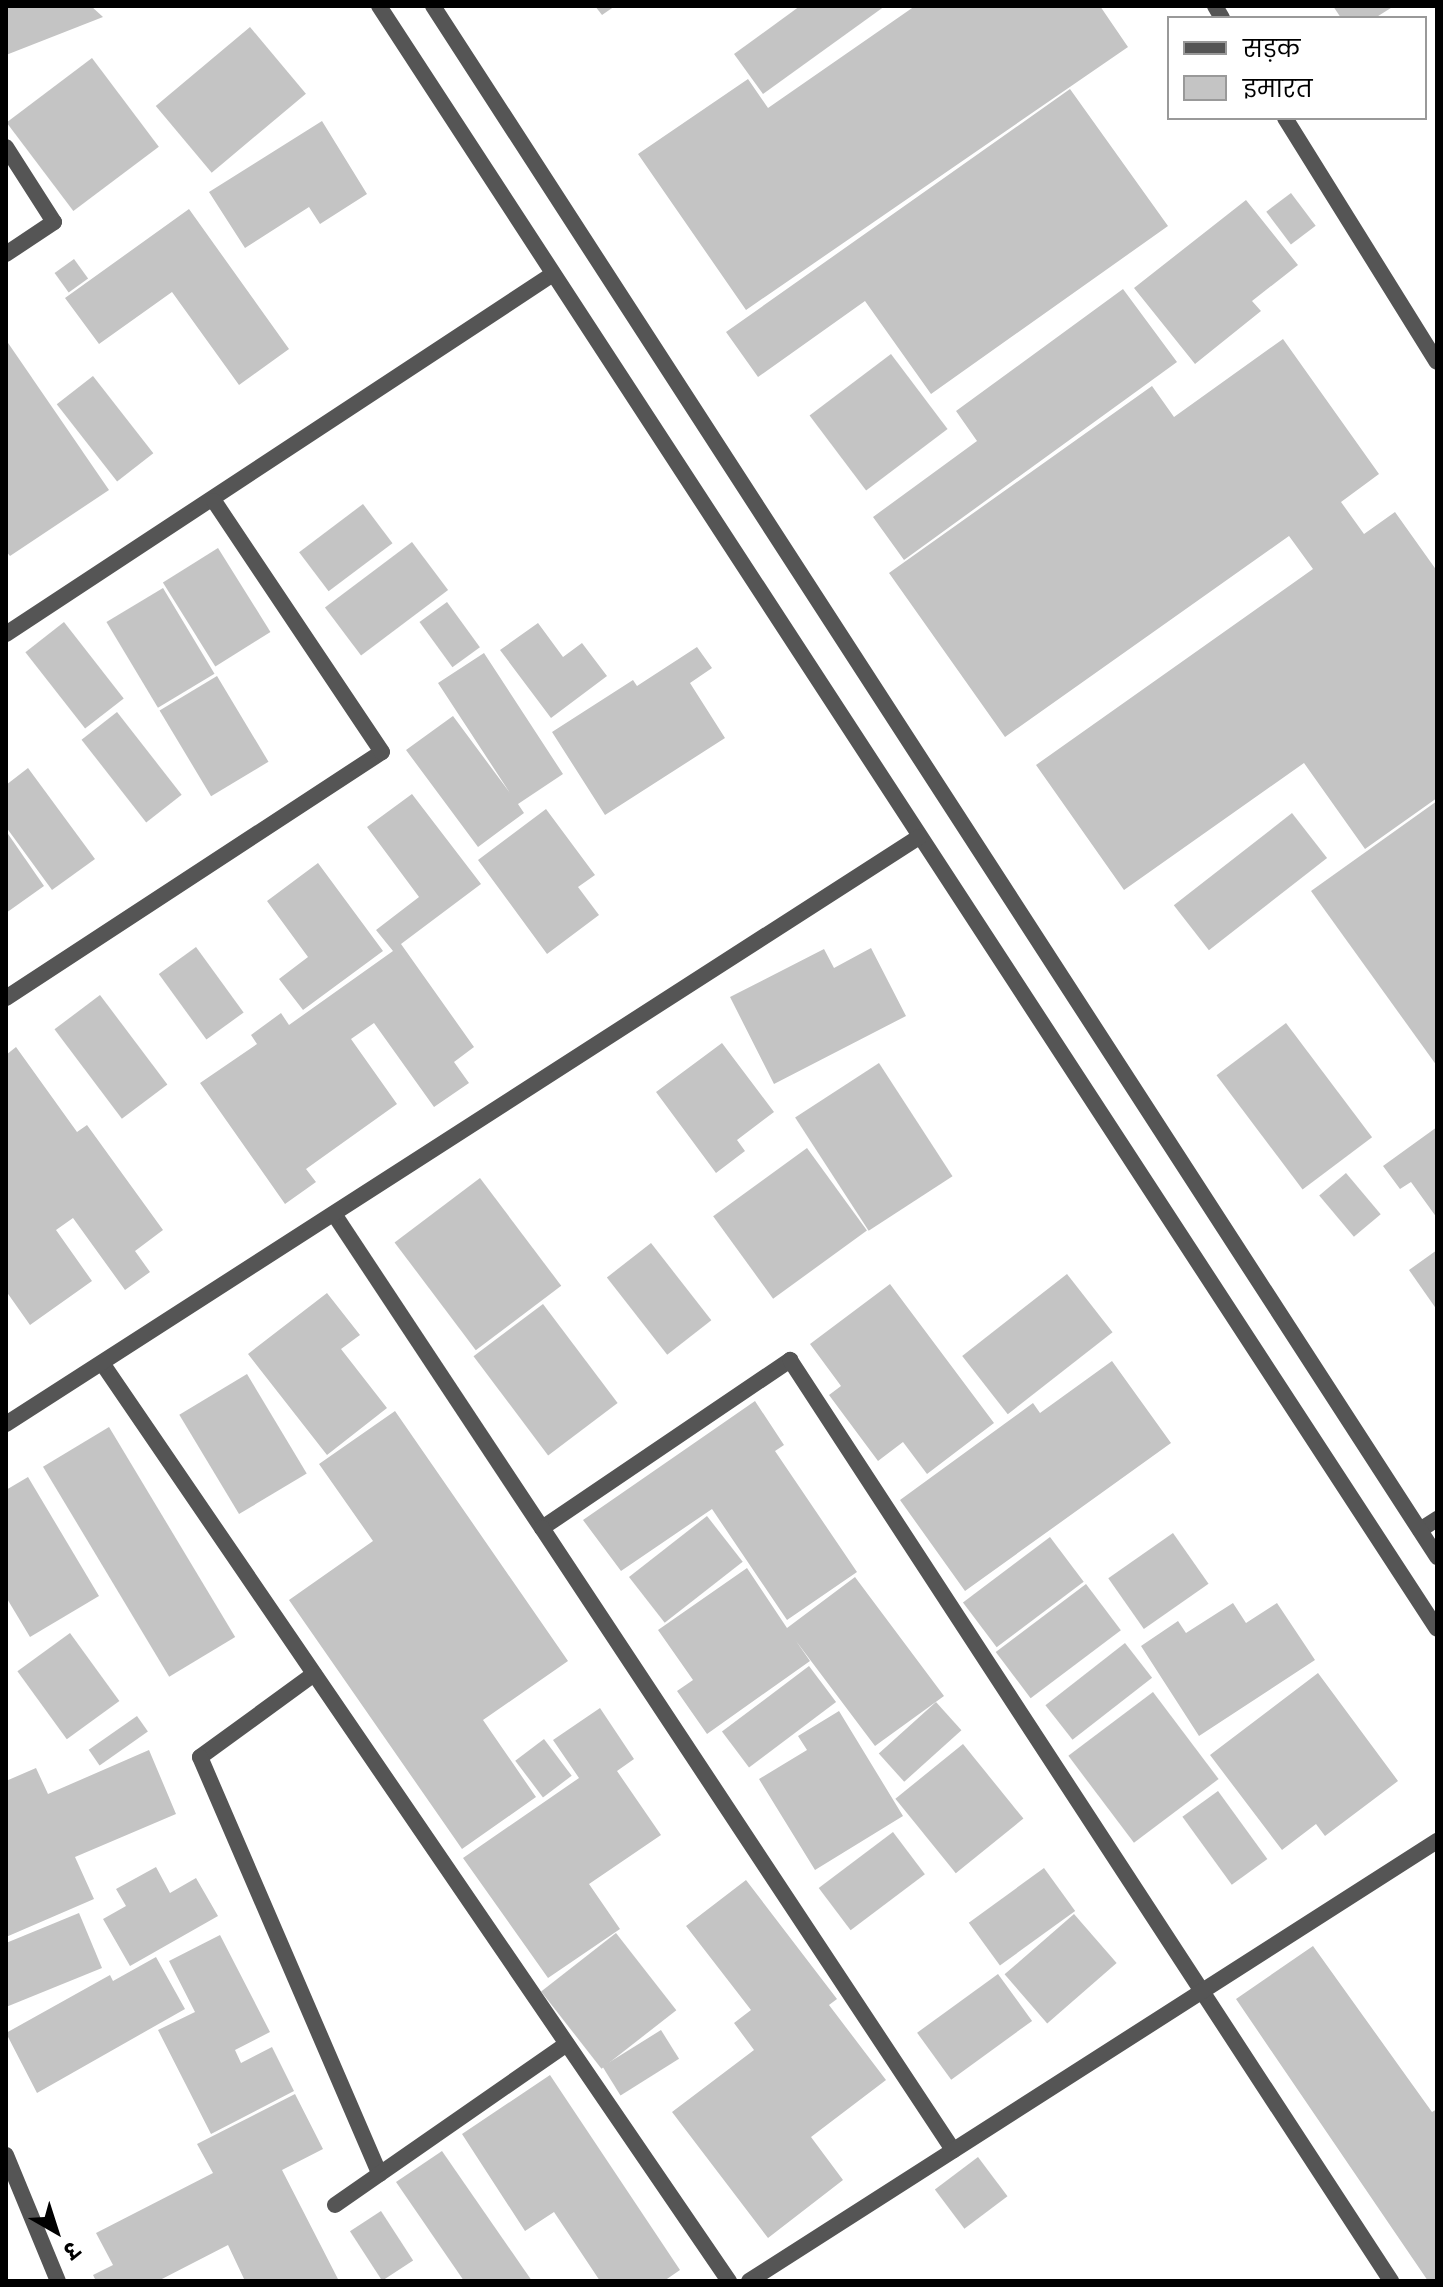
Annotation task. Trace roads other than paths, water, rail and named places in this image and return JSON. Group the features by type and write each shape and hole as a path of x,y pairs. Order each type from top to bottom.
{"street":[{"path":"379,6 1437,1629"},
{"path":"433,6 1437,1557"},
{"path":"1286,120 1437,362"},
{"path":"6,147 54,222 6,254"},
{"path":"6,634 214,501 553,274"},
{"path":"6,998 382,752 214,501"},
{"path":"6,1424 919,837"},
{"path":"334,1214 953,2150"},
{"path":"542,1528 790,1360 1204,1990 1391,2281"},
{"path":"102,1363 729,2281"},
{"path":"1420,1530 1437,1519"},
{"path":"314,1674 200,1757 380,2174"},
{"path":"749,2281 1437,1841"},
{"path":"335,2205 567,2044"},
{"path":"6,2155 58,2281"}]}
